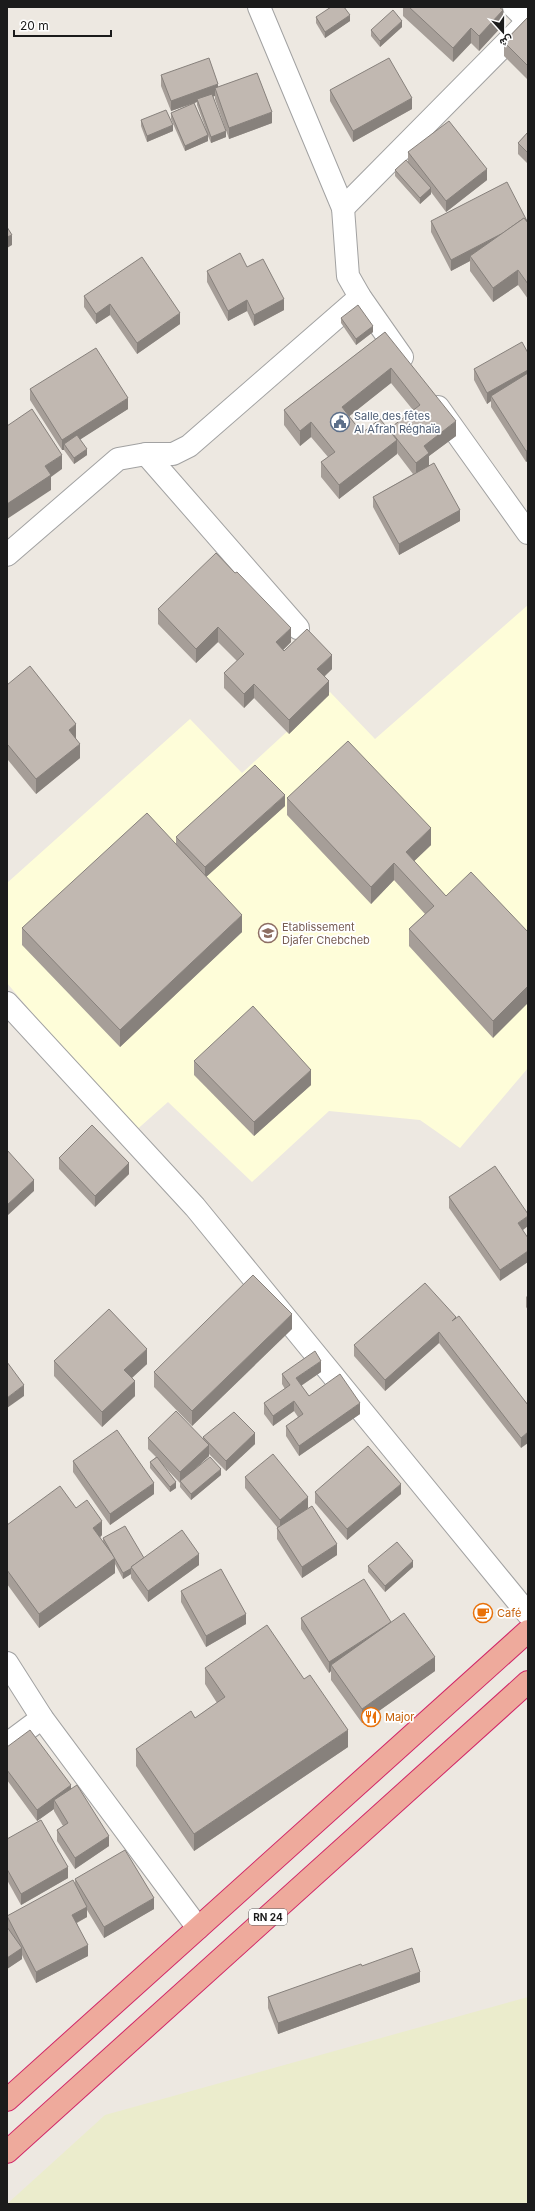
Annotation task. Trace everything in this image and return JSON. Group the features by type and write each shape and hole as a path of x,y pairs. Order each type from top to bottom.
{"highway":[{"path":"7,2100 528,1631"},
{"name":"RN 24","path":"7,2152 528,1682"}],"street":[{"path":"259,7 343,208 348,276 360,297 414,374"},
{"path":"343,208 528,21 514,7"},
{"path":"7,555 118,459 146,454 173,454 189,446 360,297"},
{"path":"428,393 528,533"},
{"path":"146,454 298,628"},
{"path":"7,1003 195,1207 528,1614"},
{"path":"7,1663 42,1718 198,1928"},
{"path":"7,1744 42,1718"}],"shaded area":[{"name":"Etablissement Djafer Chebcheb","path":"528,605 528,1068 460,1148 420,1120 329,1111 252,1182 168,1102 133,1133 7,983 7,883 190,719 242,773 330,692 375,739"},
{"path":"528,1997 528,2204 7,2204 105,2115"}],"building":[{"path":"331,7 344,7 350,15 325,32 316,17"},
{"path":"409,7 499,7 503,10 479,36 471,28 453,48"},
{"path":"393,10 402,21 380,41 371,30"},
{"path":"528,17 528,66 504,42"},
{"path":"209,58 218,84 171,101 161,75"},
{"path":"389,58 412,98 353,131 330,90"},
{"path":"257,73 272,112 229,128 215,88"},
{"path":"212,94 226,131 211,137 197,99"},
{"path":"194,103 208,135 185,146 171,113"},
{"path":"166,110 173,125 147,136 141,120"},
{"path":"449,121 487,169 446,201 408,152"},
{"path":"528,132 528,153 518,143"},
{"path":"406,160 431,188 420,198 395,170"},
{"path":"507,182 527,221 524,218 503,233 451,260 431,221"},
{"path":"524,218 528,223 528,284 518,270 493,288 470,256"},
{"path":"7,227 12,235 7,237"},
{"path":"240,253 247,267 263,259 284,299 254,315 247,300 228,311 207,271"},
{"path":"142,257 180,313 137,343 110,304 96,314 84,296"},
{"path":"358,305 373,326 356,339 341,318"},
{"path":"385,332 456,421 424,446 429,453 416,463 389,429 420,405 391,368 342,407 362,433 380,419 397,440 339,485 321,462 335,452 311,422 300,431 284,410"},
{"path":"522,342 528,353 528,370 487,393 474,369"},
{"path":"96,348 128,398 62,440 30,389"},
{"path":"528,373 528,450 526,451 491,396"},
{"path":"32,409 62,455 45,466 51,475 7,504 7,426"},
{"path":"77,435 87,449 74,458 64,444"},
{"path":"434,463 460,510 399,544 373,497"},
{"path":"216,553 235,573 237,572 291,628 276,642 284,651 307,629 332,655 317,669 329,681 289,720 254,684 244,694 224,673 244,654 218,627 196,649 158,609"},
{"path":"30,666 76,724 69,730 80,744 36,779 8,745 7,746 7,685"},
{"path":"348,741 431,828 406,852 446,896 471,872 528,932 528,986 493,1021 409,929 434,906 394,863 371,887 287,798"},
{"path":"255,765 285,795 205,867 176,837"},
{"path":"147,813 242,915 120,1030 22,928"},
{"path":"253,1006 311,1070 254,1122 194,1061"},
{"path":"92,1125 129,1163 95,1196 59,1158"},
{"path":"7,1150 34,1180 7,1205"},
{"path":"495,1166 528,1214 528,1216 518,1223 528,1238 528,1251 500,1270 449,1197"},
{"path":"253,1275 292,1314 192,1411 154,1372"},
{"path":"425,1283 456,1317 452,1321 459,1316 528,1405 528,1432 521,1438 439,1332 385,1380 354,1345"},
{"path":"109,1309 147,1349 124,1370 135,1381 102,1412 54,1361"},
{"path":"315,1351 321,1361 296,1378 309,1396 340,1374 360,1403 299,1446 286,1426 303,1414 294,1401 273,1416 264,1403 290,1385 282,1374"},
{"path":"7,1362 24,1385 7,1398"},
{"path":"176,1411 209,1445 180,1472 148,1438"},
{"path":"234,1412 255,1433 226,1461 203,1437"},
{"path":"117,1430 154,1483 110,1514 73,1461"},
{"path":"368,1446 401,1484 347,1529 315,1492"},
{"path":"273,1454 308,1497 280,1520 245,1477"},
{"path":"157,1457 176,1482 170,1487 150,1462"},
{"path":"210,1457 221,1469 191,1494 180,1481"},
{"path":"60,1486 76,1508 87,1500 102,1521 93,1528 115,1558 39,1614 7,1570 7,1525"},
{"path":"312,1506 337,1544 302,1567 277,1528"},
{"path":"125,1526 144,1558 123,1573 103,1538"},
{"path":"182,1530 199,1554 148,1591 131,1567"},
{"path":"397,1542 413,1561 385,1586 368,1566"},
{"path":"221,1569 246,1614 206,1636 181,1591"},
{"path":"364,1579 391,1622 329,1662 301,1618"},
{"path":"404,1613 435,1657 362,1709 331,1665"},
{"path":"267,1625 304,1679 310,1675 348,1730 194,1834 136,1749 191,1711 195,1718 225,1697 205,1668"},
{"path":"30,1730 71,1785 37,1810 7,1770 7,1747"},
{"path":"77,1785 109,1836 75,1858 57,1830 68,1823 54,1800"},
{"path":"41,1820 68,1867 21,1894 7,1869 7,1839"},
{"path":"125,1850 154,1898 104,1927 75,1879"},
{"path":"73,1880 87,1907 72,1915 88,1945 36,1972 7,1916"},
{"path":"7,1927 22,1948 7,1958"},
{"path":"412,1948 420,1972 278,2023 268,1997 361,1964 362,1966"}],"place":[{"name":"Salle des fêtes Al Afrah Réghaïa","path":"340,422"},
{"name":"Etablissement Djafer Chebcheb","path":"268,933"},
{"name":"Café","path":"483,1613"},
{"name":"Major","path":"371,1717"}]}
